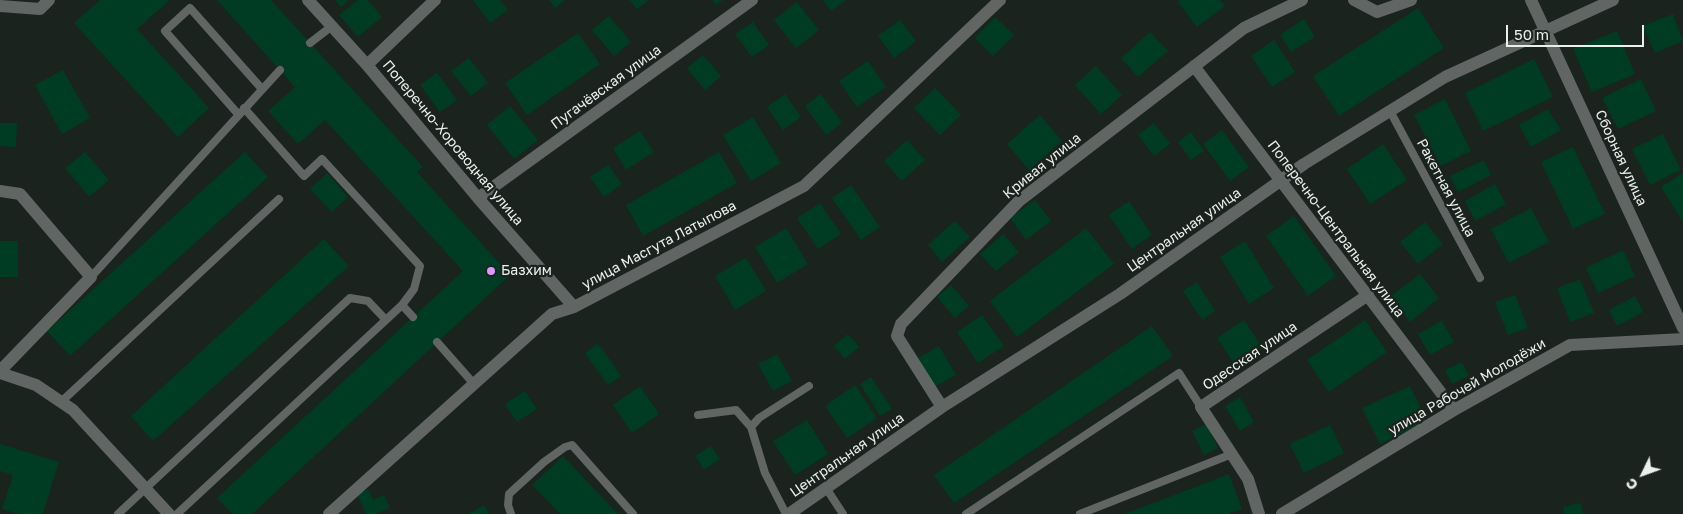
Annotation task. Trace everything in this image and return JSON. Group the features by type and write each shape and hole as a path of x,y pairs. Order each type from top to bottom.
{"street":[{"path":"0,6 40,9 49,0"},
{"name":"Поперечно-Хороводная улица","path":"308,0 367,65 478,198 574,307"},
{"path":"367,65 435,0"},
{"name":"Пугачёвская улица","path":"478,198 752,0"},
{"name":"улица Масгута Латыпова","path":"330,514 552,314 574,307 804,186 1000,0"},
{"name":"Кривая улица","path":"942,407 897,336 901,324 1019,201 1244,28 1302,0"},
{"path":"1354,0 1377,12 1411,0"},
{"name":"Сборная улица","path":"1530,0 1683,328"},
{"name":"Центральная улица","path":"787,514 942,407 1120,294 1281,180 1390,111 1445,77 1613,0"},
{"name":"Поперечно-Центральная улица","path":"1194,66 1454,410"},
{"path":"0,191 20,194 91,277 0,372 36,385 73,410 169,514"},
{"name":"Одесская улица","path":"1258,514 1248,479 1201,407 1368,295"},
{"name":"улица Рабочей Молодёжи","path":"1282,514 1454,410 1570,345 1683,338"}],"lane":[{"path":"177,514 402,306 414,289 420,266 322,159 304,176 165,31 190,8 262,89"},
{"path":"310,43 332,26"},
{"path":"91,277 280,70"},
{"name":"Ракетная улица","path":"1390,111 1480,278"},
{"path":"61,402 279,199"},
{"path":"118,514 350,298 368,301 386,320"},
{"path":"402,306 413,317"},
{"path":"437,342 474,384"},
{"path":"966,514 1179,373 1201,407"},
{"path":"751,427 759,418 809,386"},
{"path":"698,415 736,410 751,427 765,473 787,514"},
{"path":"511,514 508,505 510,494 544,462 565,447 572,445 633,514"},
{"path":"1080,514 1232,454"},
{"path":"826,488 843,514"}],"building":[{"path":"100,0 170,0 137,29 209,108 178,137 74,23"},
{"path":"217,0 271,0 423,167 417,172 510,275 252,514 232,514 217,498 463,271 325,120 298,144 268,111 295,87"},
{"path":"335,0 349,0 341,7"},
{"path":"358,0 368,0 382,17 358,37 339,15"},
{"path":"473,0 500,0 508,10 490,23"},
{"path":"549,0 565,0 555,8"},
{"path":"630,0 649,0 637,9"},
{"path":"713,0 723,0 716,5"},
{"path":"823,0 846,0 831,11"},
{"path":"1180,0 1220,0 1225,6 1197,27 1178,2"},
{"path":"797,2 819,30 796,48 774,20"},
{"path":"1418,8 1444,48 1339,116 1313,76"},
{"path":"1673,14 1683,41 1655,53 1643,26"},
{"path":"609,16 631,42 614,56 592,30"},
{"path":"995,17 1014,35 993,56 975,38"},
{"path":"1304,19 1315,37 1291,52 1280,35"},
{"path":"900,20 916,41 894,58 878,36"},
{"path":"753,22 769,45 752,57 735,34"},
{"path":"1617,31 1635,74 1592,92 1573,49"},
{"path":"1150,32 1168,51 1138,77 1121,58"},
{"path":"578,33 600,64 527,115 505,83"},
{"path":"1274,40 1295,72 1272,87 1251,56"},
{"path":"703,55 721,76 705,90 687,68"},
{"path":"469,58 488,83 471,96 451,71"},
{"path":"1534,59 1553,97 1483,131 1465,93"},
{"path":"868,61 886,87 857,107 839,81"},
{"path":"1096,66 1122,95 1101,114 1075,85"},
{"path":"63,70 90,118 62,134 35,85"},
{"path":"437,73 457,100 440,112 420,85"},
{"path":"1641,79 1656,111 1618,129 1602,98"},
{"path":"935,88 961,115 940,135 914,108"},
{"path":"785,94 801,117 783,130 767,107"},
{"path":"821,94 842,123 826,135 805,106"},
{"path":"1445,99 1471,151 1441,166 1414,115"},
{"path":"510,106 538,140 514,159 487,125"},
{"path":"1548,109 1561,130 1531,147 1519,125"},
{"path":"1040,115 1062,141 1029,170 1007,144"},
{"path":"753,117 781,163 751,181 723,135"},
{"path":"0,123 17,123 16,147 0,146"},
{"path":"1154,123 1170,144 1154,156 1138,135"},
{"path":"1222,130 1249,167 1230,181 1203,144"},
{"path":"640,131 654,152 626,170 613,148"},
{"path":"1191,132 1204,151 1191,160 1178,142"},
{"path":"1663,134 1681,170 1650,185 1632,149"},
{"path":"907,140 925,160 902,181 884,161"},
{"path":"1383,144 1407,180 1370,204 1347,169"},
{"path":"1573,147 1605,214 1573,229 1541,162"},
{"path":"85,152 109,180 89,197 65,168"},
{"path":"245,152 268,177 70,356 47,331"},
{"path":"719,152 737,183 643,236 626,205"},
{"path":"1484,160 1491,175 1458,192 1450,176"},
{"path":"608,165 622,184 604,197 590,177"},
{"path":"327,173 348,197 332,212 310,189"},
{"path":"1683,173 1683,222 1661,187"},
{"path":"1495,184 1506,204 1475,221 1465,201"},
{"path":"851,185 880,227 861,240 832,198"},
{"path":"1035,200 1051,221 1026,240 1010,218"},
{"path":"1129,201 1152,235 1132,249 1109,215"},
{"path":"820,203 841,234 818,249 797,218"},
{"path":"1531,208 1549,242 1509,263 1491,229"},
{"path":"1294,216 1336,276 1308,296 1266,236"},
{"path":"955,221 970,237 942,262 928,245"},
{"path":"1425,222 1443,244 1418,264 1400,242"},
{"path":"786,228 808,264 777,283 755,247"},
{"path":"1086,228 1114,264 1017,337 990,301"},
{"path":"1003,234 1019,252 996,271 980,254"},
{"path":"324,239 349,266 153,441 131,416"},
{"path":"0,241 18,241 18,277 0,277"},
{"path":"1245,241 1274,288 1249,304 1220,257"},
{"path":"1623,250 1635,276 1598,293 1586,268"},
{"path":"746,258 766,291 735,310 715,276"},
{"path":"1420,274 1439,298 1410,322 1390,297"},
{"path":"1580,279 1594,313 1570,322 1557,288"},
{"path":"1197,282 1215,311 1202,320 1183,291"},
{"path":"951,285 969,306 955,318 937,297"},
{"path":"1515,295 1528,328 1508,335 1495,302"},
{"path":"1635,296 1643,312 1617,326 1609,310"},
{"path":"982,315 1004,346 978,363 957,332"},
{"path":"1244,320 1260,344 1233,362 1217,338"},
{"path":"1365,320 1387,352 1329,392 1307,360"},
{"path":"1442,321 1454,342 1430,355 1418,334"},
{"path":"1152,326 1173,356 954,503 934,475"},
{"path":"848,334 859,347 845,359 834,346"},
{"path":"598,343 621,376 608,385 585,353"},
{"path":"939,346 956,375 934,387 918,358"},
{"path":"777,354 792,381 773,391 758,364"},
{"path":"1462,362 1469,376 1452,384 1445,370"},
{"path":"871,377 892,409 880,416 860,384"},
{"path":"855,385 877,418 847,438 825,406"},
{"path":"640,386 659,414 632,433 613,405"},
{"path":"1410,386 1427,422 1380,444 1362,408"},
{"path":"525,391 537,409 517,422 505,404"},
{"path":"1240,397 1254,422 1240,431 1225,406"},
{"path":"807,420 828,454 795,475 773,441"},
{"path":"1206,424 1218,448 1204,455 1192,431"},
{"path":"1330,425 1344,453 1304,473 1290,444"},
{"path":"0,444 59,462 43,514 18,514 2,509 13,475 0,471"},
{"path":"711,446 720,459 704,470 695,456"},
{"path":"563,456 618,514 560,514 532,485"},
{"path":"1229,474 1242,509 1228,514 1125,514"},
{"path":"368,489 373,500 384,495 390,508 376,514 366,514 357,494"},
{"path":"1581,503 1583,514 1564,514 1563,507"},
{"path":"484,505 489,514 469,514"}],"place":[{"name":"Базхим","path":"491,271"}]}
